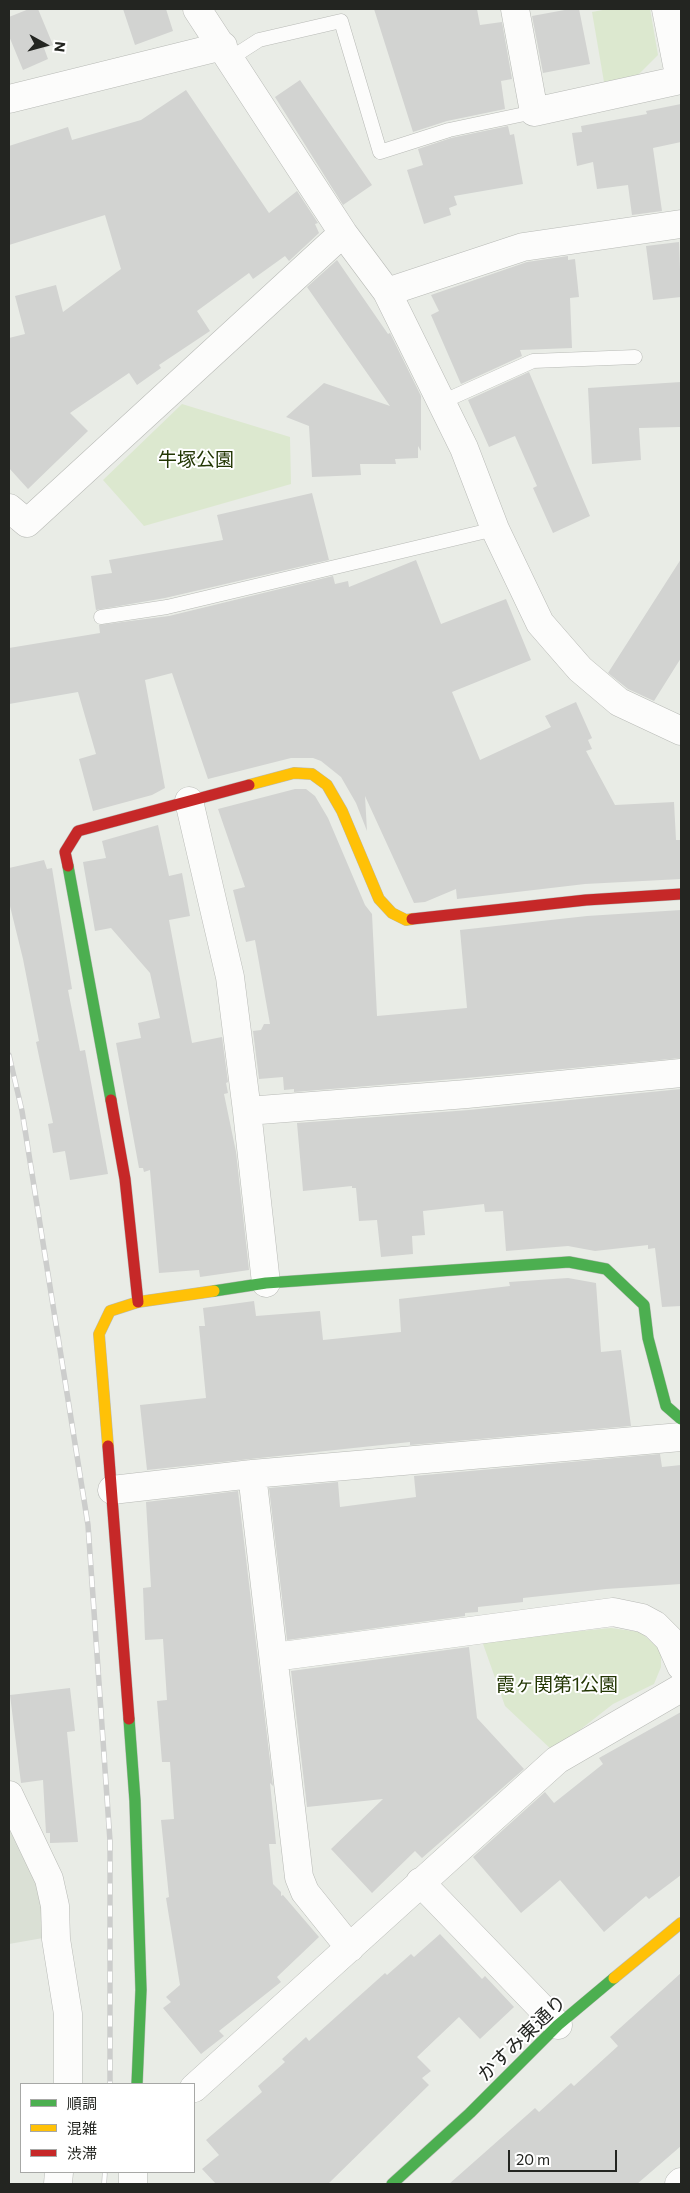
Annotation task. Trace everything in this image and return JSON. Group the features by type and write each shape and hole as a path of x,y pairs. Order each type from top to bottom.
{"street":[{"path":"197,9 227,52 343,233 387,292 464,448 495,529 540,623 580,669 619,702 681,731"},
{"path":"515,9 534,112 680,80 666,9"},
{"path":"9,99 227,52"},
{"path":"387,292 523,247 681,224"},
{"path":"9,508 27,523 343,233"},
{"path":"138,1302 125,1179 65,852 78,831 294,773 312,774 327,785 342,811 379,899 392,912 406,920 586,900 681,894"},
{"path":"189,801 230,977 266,1283"},
{"path":"247,1111 467,1094 681,1072"},
{"path":"137,2083 141,1990 135,1801 99,1334 110,1311 138,1302 266,1283 570,1262 606,1269 644,1305 648,1338 666,1406 681,1419"},
{"path":"112,1490 252,1474 681,1437"},
{"path":"252,1474 299,1877 305,1892 350,1948"},
{"path":"274,1657 613,1612 642,1618 655,1625 670,1639 681,1666"},
{"path":"195,2087 557,1760 681,1688"},
{"path":"9,1795 49,1878 55,1906 56,1939 68,2014 68,2083"},
{"path":"420,1882 558,2024"},
{"name":"かすみ東通り","path":"392,2184 470,2113 558,2024 677,1933"}],"lane":[{"path":"227,52 258,40 341,21 380,152 449,130 534,112"},
{"path":"442,402 532,361 635,357"},
{"path":"101,616 167,607 495,529"}],"shaded area":[{"path":"9,1820 42,1892 43,1938 9,1944"}],"green space":[{"path":"608,9 650,9 658,55 637,76 604,82 592,12"},
{"name":"牛塚公園","path":"182,404 290,437 291,484 144,526 103,480"},
{"name":"霞ヶ関第1公園","path":"611,1628 640,1632 661,1650 661,1667 654,1684 613,1704 553,1751 505,1706 482,1641"}],"building":[{"path":"29,9 38,9 53,45 44,48 48,59 23,70 9,36 9,17"},
{"path":"123,9 166,9 173,31 135,45"},
{"path":"374,9 477,9 480,25 502,22 512,79 501,81 505,109 447,121 413,132"},
{"path":"579,9 590,64 543,73 532,16"},
{"path":"300,80 372,185 343,205 275,97"},
{"path":"186,90 269,213 297,191 318,223 315,224 319,233 289,261 285,256 253,279 249,273 197,311 210,331 159,365 161,368 137,385 129,373 70,413 88,431 28,489 9,468 9,338 25,334 15,296 56,285 63,312 121,269 105,215 9,245 9,146 68,127 72,140 141,120"},
{"path":"681,104 681,142 653,148 662,211 632,215 628,185 597,189 593,162 577,166 572,133 582,132 581,126 647,114 646,111"},
{"path":"508,126 510,135 514,134 523,184 454,196 457,205 449,208 451,215 424,224 407,170 423,165 418,149 451,138"},
{"path":"679,242 681,297 653,300 646,246"},
{"path":"568,256 568,260 575,259 579,297 570,298 572,348 520,350 522,356 461,384 431,315 439,311 431,295 527,262"},
{"path":"337,260 388,334 390,333 421,396 421,451 418,446 418,458 395,459 396,464 360,464 361,475 312,477 309,426 286,417 324,383 390,406 307,287"},
{"path":"529,372 590,516 553,533 533,488 537,486 515,436 489,447 468,400"},
{"path":"681,382 681,427 639,428 641,460 592,464 588,388"},
{"path":"312,493 329,560 165,598 96,610 91,576 112,573 109,560 223,540 217,515"},
{"path":"681,559 681,658 654,701 628,689 608,673"},
{"path":"416,560 441,624 506,599 531,660 452,692 480,760 551,727 545,716 576,702 592,738 588,740 592,749 586,751 615,805 674,802 676,840 681,840 681,879 585,884 457,899 456,889 425,902 414,903 365,796 367,831 356,803 341,777 321,761 313,758 291,758 208,779 172,673 145,680 165,788 152,795 93,811 79,759 96,754 78,692 9,704 9,648 100,633 99,625 169,616 333,576 335,584 348,581 349,587"},
{"path":"295,789 306,789 315,796 328,818 365,905 372,914 377,1016 467,1008 460,930 587,916 681,910 681,1058 294,1092 294,1089 284,1090 283,1077 259,1079 253,1031 261,1030 264,1024 270,1024 255,940 246,942 233,890 245,887 218,809"},
{"path":"158,825 169,876 182,873 190,916 169,920 192,1043 222,1037 228,1082 226,1083 228,1093 224,1094 236,1152 249,1270 200,1277 199,1270 159,1273 150,1170 144,1172 143,1168 139,1168 116,1043 141,1038 138,1023 160,1018 150,973 111,928 95,931 83,862 106,858 102,841"},
{"path":"44,860 47,869 52,868 72,989 68,990 80,1051 85,1050 108,1174 70,1180 65,1151 53,1153 48,1124 53,1123 36,1042 39,1041 23,959 9,902 9,868"},
{"path":"681,1089 681,1306 662,1307 655,1248 648,1249 648,1245 595,1251 568,1246 506,1251 503,1211 485,1212 484,1204 423,1211 425,1235 412,1236 413,1254 381,1257 377,1220 359,1221 356,1188 352,1188 352,1186 303,1191 297,1123 469,1110"},
{"path":"568,1278 596,1283 601,1352 621,1350 631,1426 410,1445 410,1442 147,1470 140,1405 206,1398 199,1326 205,1326 203,1308 254,1301 256,1316 320,1311 323,1340 401,1332 399,1299 510,1286 509,1282"},
{"path":"660,1454 662,1467 681,1465 681,1584 606,1589 523,1598 523,1602 478,1607 478,1612 465,1613 465,1616 287,1640 269,1488 338,1482 340,1507 416,1497 414,1476"},
{"path":"238,1491 273,1786 270,1783 276,1844 269,1844 273,1884 281,1892 281,1896 283,1895 319,1937 277,1977 281,1982 219,2031 224,2036 201,2054 163,2008 171,2002 166,1997 180,1985 166,1898 169,1897 161,1820 174,1819 170,1762 162,1762 157,1701 167,1700 163,1639 145,1640 143,1588 151,1587 146,1502"},
{"path":"469,1647 477,1718 524,1769 422,1858 415,1851 372,1893 331,1849 383,1799 307,1807 291,1671"},
{"path":"70,1688 75,1731 67,1732 78,1842 50,1843 50,1833 46,1833 43,1780 21,1783 10,1695"},
{"path":"681,1712 681,1875 649,1899 646,1896 604,1932 560,1880 521,1913 473,1857 545,1792 554,1803 603,1764 599,1758"},
{"path":"440,1934 482,1979 485,1976 514,2007 480,2039 459,2017 417,2057 431,2071 422,2078 429,2085 328,2184 216,2184 202,2169 219,2155 206,2140 262,2092 258,2086 285,2062 282,2059 306,2037 309,2041 385,1973 387,1975 411,1954 414,1957"},
{"path":"681,1973 681,2146 637,2184 449,2184 535,2108 539,2112 571,2083 574,2086 618,2046 610,2037"}],"railway":[{"path":"9,1055 22,1111 88,1525 110,1841 110,2083"},
{"path":"104,2184 105,2173"}],"traffic: fast":[{"path":"68,866 111,1100"},
{"path":"214,1291 266,1283 569,1262 606,1269 644,1305 648,1338 666,1406 681,1419"},
{"path":"129,1719 135,1801 141,1990 137,2083"},
{"path":"392,2184 470,2113 558,2025 614,1978"}],"traffic: slow":[{"path":"249,785 294,773 312,774 327,785 342,811 379,899 392,913 406,920 412,919"},
{"path":"108,1446 99,1334 110,1311 138,1302 214,1291"},
{"path":"614,1978 681,1923"}],"traffic: jam":[{"path":"68,866 65,852 78,831 249,785"},
{"path":"412,919 586,900 681,894"},
{"path":"111,1100 125,1179 138,1302"},
{"path":"108,1446 129,1719"}]}
